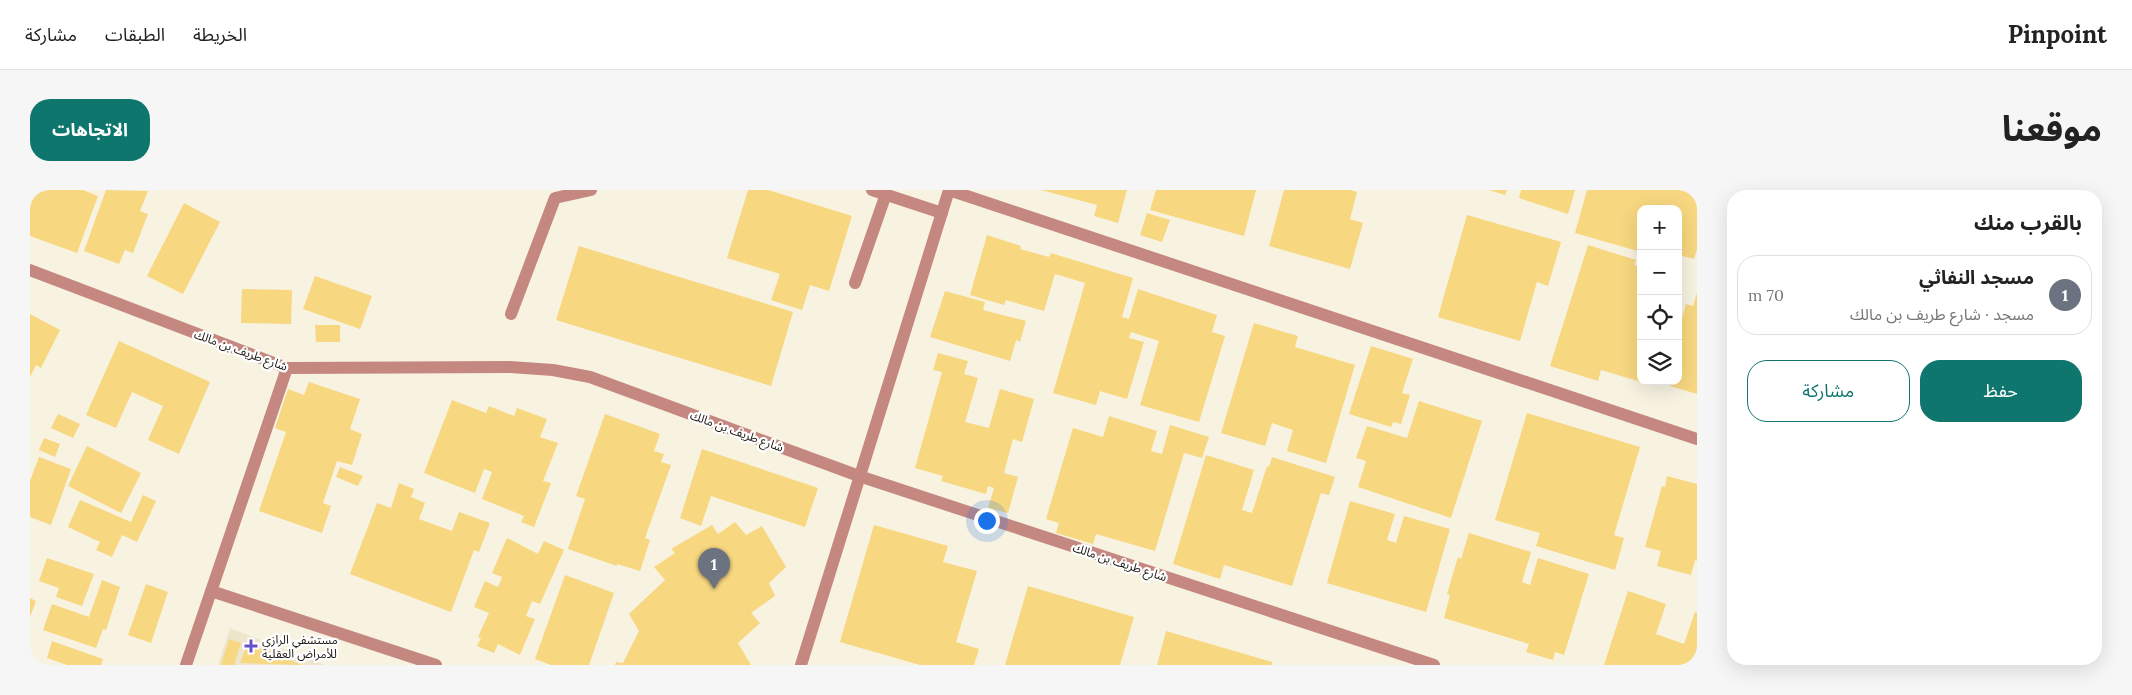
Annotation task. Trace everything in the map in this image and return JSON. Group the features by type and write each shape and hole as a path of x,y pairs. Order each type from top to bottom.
{"street":[{"path":"511,314 555,198 592,190"},
{"path":"872,190 942,213"},
{"path":"801,665 949,190 1697,439"},
{"path":"855,283 886,194"},
{"name":"شارع طريف بن مالك","path":"30,270 287,368 510,367 553,370 590,377 859,476 1434,665"},
{"path":"186,665 287,368"},
{"path":"210,591 436,665"}],"shaded area":[{"name":"مستشفي الرازي للأمراض العقلية","path":"230,628 325,665 218,665"}],"building":[{"path":"30,190 83,190 98,196 77,253 30,236"},
{"path":"106,190 148,191 140,211 148,214 133,253 125,250 119,264 84,251"},
{"path":"748,190 768,190 852,216 829,291 810,285 802,310 771,300 780,274 727,258"},
{"path":"1041,190 1127,190 1118,223 1094,216 1097,205"},
{"path":"1156,190 1256,190 1244,236 1150,210"},
{"path":"1284,190 1350,190 1357,192 1350,219 1363,223 1350,269 1269,246"},
{"path":"1489,190 1507,190 1505,195"},
{"path":"1521,190 1575,190 1568,214 1519,198"},
{"path":"1587,190 1697,190 1697,249 1694,259 1682,256 1682,205 1637,205 1637,251 1575,233"},
{"path":"184,203 220,222 183,294 147,276"},
{"path":"1147,213 1170,220 1162,242 1140,235"},
{"path":"1467,215 1561,242 1548,286 1537,282 1520,341 1438,317"},
{"path":"987,235 1021,246 1020,249 1049,257 1051,253 1133,278 1122,317 1129,319 1138,289 1217,315 1212,332 1225,336 1199,422 1140,405 1159,341 1131,332 1129,338 1144,342 1127,399 1100,391 1096,405 1053,393 1085,283 1055,274 1044,311 1006,300 1004,305 970,295"},
{"path":"1588,245 1636,260 1634,265 1637,266 1637,381 1601,370 1598,381 1550,366"},
{"path":"579,246 793,312 771,386 556,320"},
{"path":"315,276 372,296 360,329 303,309"},
{"path":"242,289 292,290 291,324 241,323"},
{"path":"945,291 985,302 983,310 1026,321 1020,342 1016,340 1010,361 930,337"},
{"path":"1697,293 1697,394 1670,386 1682,385 1682,318 1686,304 1693,306"},
{"path":"30,314 60,330 41,368 36,365 30,377"},
{"path":"1254,323 1298,336 1295,347 1355,365 1326,463 1287,451 1293,430 1272,423 1265,446 1221,433"},
{"path":"315,325 340,325 340,342 316,342"},
{"path":"119,341 210,382 179,454 148,440 163,406 132,392 116,428 86,415"},
{"path":"1371,346 1413,359 1402,393 1410,395 1401,424 1393,422 1391,427 1349,414"},
{"path":"938,353 968,361 964,374 978,378 965,422 989,428 1000,389 1034,399 1022,442 1013,439 1004,473 1018,477 1008,513 988,508 994,488 988,486 986,494 941,481 943,476 915,468 942,372 933,370"},
{"path":"309,382 360,399 350,429 362,434 352,465 337,461 323,503 331,506 322,533 259,511 286,432 275,428 288,389 304,395"},
{"path":"452,400 486,413 489,406 514,416 517,408 547,419 540,437 558,443 543,481 551,483 534,527 521,522 524,516 482,499 492,472 484,469 475,493 424,473"},
{"path":"1419,401 1482,421 1451,518 1358,487 1366,461 1356,458 1367,426 1407,438"},
{"path":"1527,413 1640,447 1614,535 1624,538 1615,570 1536,546 1540,533 1495,520"},
{"path":"58,414 80,424 73,438 51,428"},
{"path":"605,414 660,434 654,451 664,454 661,462 671,465 645,538 650,540 640,571 617,564 617,566 568,549 585,499 576,496"},
{"path":"1109,416 1157,431 1151,451 1162,454 1170,425 1209,437 1202,458 1184,453 1155,551 1096,534 1093,544 1056,533 1059,523 1046,519 1073,428 1103,437"},
{"path":"44,438 60,444 55,457 39,450"},
{"path":"87,446 141,473 121,513 68,486"},
{"path":"702,449 818,488 805,527 711,496 701,526 680,518"},
{"path":"1206,455 1254,470 1242,510 1252,513 1267,466 1269,467 1272,457 1335,477 1329,495 1321,493 1292,586 1224,565 1220,579 1173,564"},
{"path":"39,457 71,469 51,525 30,517 30,481"},
{"path":"340,467 363,476 358,486 336,477"},
{"path":"1667,476 1697,484 1697,561 1695,560 1691,575 1657,566 1661,551 1645,547 1662,486 1665,487"},
{"path":"399,483 414,489 411,497 425,503 419,519 452,531 459,512 490,523 479,552 474,550 451,612 350,574 377,503 391,508"},
{"path":"143,495 156,501 137,542 122,535 112,557 96,550 100,542 68,527 80,500 131,522"},
{"path":"1350,501 1395,514 1387,540 1396,543 1404,516 1450,529 1426,612 1327,583"},
{"path":"735,522 746,535 762,526 786,567 769,583 775,596 751,613 760,623 738,643 751,665 615,665 616,662 623,663 639,631 629,614 665,580 654,567 675,553 671,549 712,525 718,534"},
{"path":"874,525 948,546 943,562 977,571 956,642 979,649 974,665 920,665 840,642"},
{"path":"1469,533 1531,552 1522,582 1530,585 1538,558 1589,574 1564,655 1555,652 1553,660 1526,652 1529,644 1444,618 1450,595 1447,594 1458,557 1461,559"},
{"path":"507,538 538,554 544,541 564,550 540,604 532,601 526,616 535,619 520,655 498,644 494,653 477,646 481,638 478,637 489,613 474,607 485,581 498,587 502,577 492,573"},
{"path":"47,558 94,574 82,606 56,597 59,588 39,581"},
{"path":"565,575 614,593 589,665 551,665 535,659"},
{"path":"102,580 120,587 106,630 103,629 96,648 43,630 52,604 89,617"},
{"path":"146,584 168,592 151,643 128,635"},
{"path":"1028,586 1134,617 1120,665 1005,665"},
{"path":"1628,591 1666,604 1656,634 1684,644 1695,612 1697,613 1697,665 1604,665"},
{"path":"30,598 36,601 30,617"},
{"path":"1166,631 1272,662 1272,665 1157,665"},
{"path":"229,639 241,643 234,665 221,665"},
{"path":"52,641 103,659 101,665 67,665 47,658"},
{"path":"248,643 302,665 240,663"}],"place":[{"name":"مسجد النفاثي","path":"714,589"},
{"name":"مستشفي الرازي للأمراض العقلية","path":"251,646"}]}
